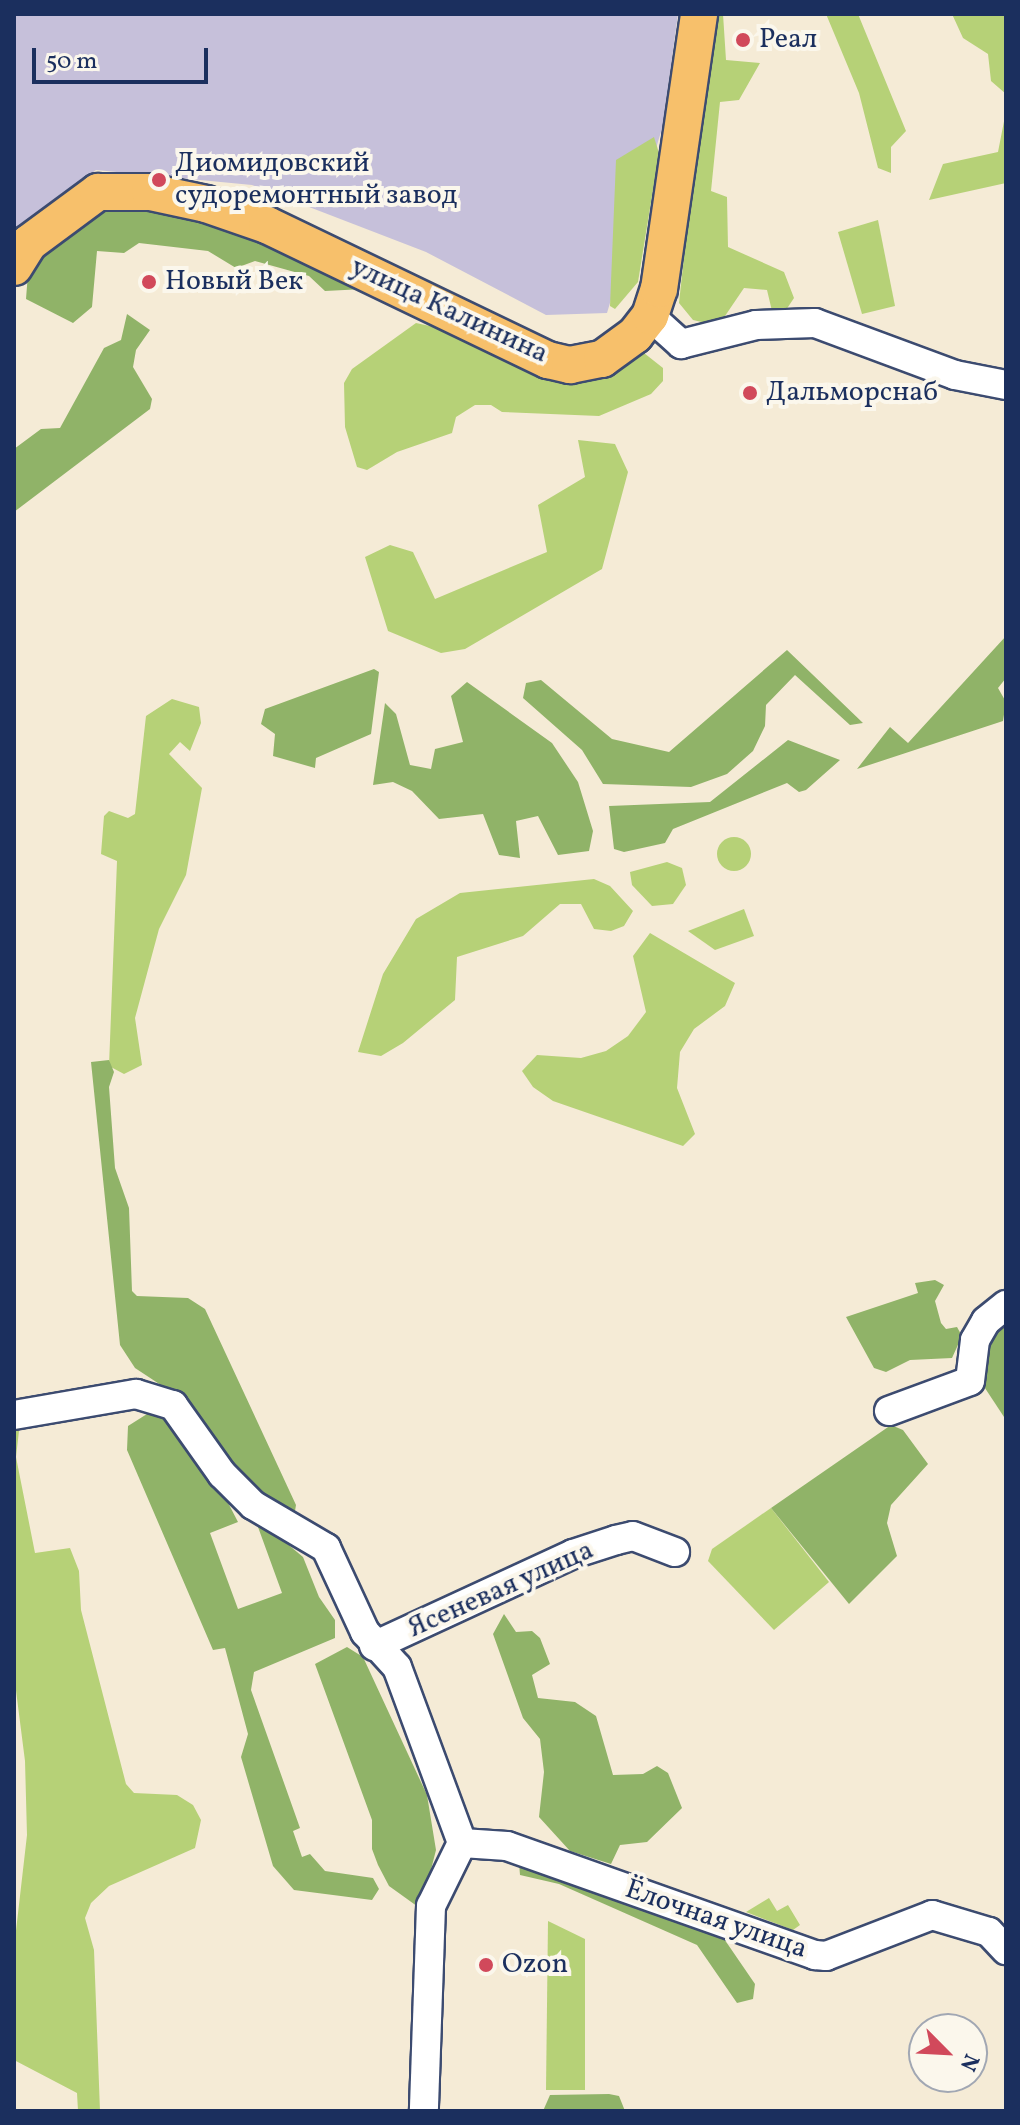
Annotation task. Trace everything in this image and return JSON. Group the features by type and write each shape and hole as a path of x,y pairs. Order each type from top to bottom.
{"main road":[{"path":"650,316 671,218 699,14"},
{"name":"улица Калинина","path":"14,267 29,243 64,213 98,192 127,189 206,204 267,225 548,360 570,365 602,359 619,349 650,316"}],"street":[{"path":"650,316 681,344 756,325 815,323 955,375 1006,385"},
{"path":"889,1411 970,1381 975,1340 986,1321 1006,1305"},
{"path":"14,1415 136,1394 154,1396 173,1405 222,1474 253,1505 326,1548 374,1646 397,1667 462,1843 431,1906 424,2111"},
{"name":"Ясеневая улица","path":"374,1646 602,1545 633,1536 675,1552"},
{"name":"Ёлочная улица","path":"462,1843 507,1846 815,1955 826,1956 932,1915 989,1932 1006,1950"}],"shaded area":[{"path":"14,14 678,14 663,125 607,313 546,315 426,252 252,185 96,170 14,231"}],"green space":[{"path":"710,14 723,14 726,60 760,63 739,100 720,102 711,191 727,197 728,247 784,272 794,298 786,310 772,311 767,290 744,288 725,316 706,323 693,320 679,303"},
{"path":"826,14 858,14 906,131 891,147 891,173 878,168 859,93"},
{"path":"952,14 1006,14 1006,94 991,81 988,54 963,38"},
{"path":"1006,111 1006,183 929,200 943,164 998,152"},
{"path":"654,137 659,153 638,282 615,309 610,306 616,160"},
{"path":"100,203 204,215 364,289 325,291 309,276 255,261 236,268 208,251 139,243 124,253 97,251 92,307 73,323 26,299 28,273 39,249"},
{"path":"878,220 895,306 862,314 838,232"},
{"path":"127,314 150,330 136,350 133,367 152,399 150,409 14,512 14,449 41,429 60,428 104,348 121,340"},
{"path":"416,323 448,330 510,359 644,353 663,368 663,381 651,394 599,416 502,412 491,405 475,405 456,417 452,433 397,452 367,470 357,467 345,427 344,383 352,369"},
{"path":"578,440 615,444 628,472 602,569 465,649 441,653 388,631 365,557 390,545 413,552 435,599 547,552 538,505 585,477"},
{"path":"1006,636 1006,678 998,688 1006,702 1003,721 857,769 890,727 908,743"},
{"path":"787,650 863,723 850,725 795,675 766,705 765,726 753,751 727,774 691,787 603,784 582,750 523,698 526,683 541,680 612,739 669,752"},
{"path":"374,669 379,672 371,734 316,758 315,768 273,756 275,734 261,724 265,709"},
{"path":"467,682 552,743 578,782 593,831 589,851 558,855 538,816 516,821 520,858 499,855 483,814 439,819 412,791 393,782 373,785 385,703 396,714 410,765 431,769 435,749 463,742 451,696"},
{"path":"172,699 199,707 201,723 190,751 180,742 169,754 202,788 186,875 159,929 135,1018 142,1065 124,1074 109,1066 117,861 101,854 104,816 109,811 128,818 135,814 146,716"},
{"path":"788,740 840,760 806,790 799,792 787,783 673,829 665,843 624,852 614,849 609,806 710,802"},
{"path":"734,837 746,842 751,854 746,866 734,871 722,866 717,854 722,842"},
{"path":"667,862 682,868 686,885 673,904 652,906 632,885 630,872"},
{"path":"594,879 610,886 633,911 624,926 611,931 594,929 581,904 560,904 523,936 457,957 455,1000 403,1043 381,1056 358,1052 383,974 416,919 460,893"},
{"path":"744,909 754,936 715,950 688,931"},
{"path":"650,933 735,983 725,1006 694,1029 680,1052 677,1088 695,1134 683,1146 553,1101 533,1087 522,1071 537,1055 581,1058 606,1051 628,1036 646,1012 633,956"},
{"path":"109,1060 114,1072 109,1087 115,1168 129,1208 132,1291 137,1296 188,1298 205,1309 296,1505 294,1517 258,1498 179,1397 135,1368 120,1345 91,1062"},
{"path":"935,1280 944,1285 935,1301 941,1323 946,1329 957,1327 962,1336 952,1358 910,1360 886,1372 874,1368 846,1317 918,1293 915,1283"},
{"path":"1006,1321 1006,1420 981,1382 984,1347"},
{"path":"147,1414 164,1418 224,1495 238,1522 210,1533 238,1609 282,1593 254,1516 303,1557 319,1597 335,1620 335,1638 254,1672 251,1690 300,1828 293,1831 302,1857 310,1854 325,1871 373,1878 379,1889 372,1900 294,1890 273,1866 241,1757 248,1734 225,1648 213,1650 127,1450 128,1426"},
{"path":"891,1425 903,1430 928,1464 891,1505 887,1523 897,1556 849,1604 771,1508"},
{"path":"14,1428 19,1431 16,1457 35,1553 70,1548 79,1571 81,1610 126,1784 134,1793 177,1795 193,1805 201,1820 195,1848 109,1886 91,1903 85,1918 94,1950 100,2111 78,2111 77,2093 14,2060 14,1948 27,1835 25,1761 14,1675"},
{"path":"771,1508 829,1582 774,1630 708,1561 712,1549"},
{"path":"504,1614 516,1632 532,1631 540,1638 550,1664 532,1675 538,1698 575,1702 596,1716 613,1775 643,1774 657,1766 668,1773 682,1808 647,1842 620,1845 611,1864 570,1851 539,1817 544,1772 540,1739 523,1718 493,1634"},
{"path":"347,1647 363,1657 427,1795 436,1850 421,1909 389,1886 378,1865 372,1849 372,1820 315,1664"},
{"path":"519,1863 718,1930 755,1984 753,1999 737,2003 697,1945 559,1884 520,1875"},
{"path":"769,1898 777,1911 788,1905 800,1925 793,1930 746,1912"},
{"path":"548,1921 585,1939 585,2090 546,2090"},
{"path":"550,2095 619,2096 625,2111 543,2111"}],"place":[{"name":"Реал","path":"743,40"},
{"name":"Диомидовский судоремонтный завод","path":"159,180"},
{"name":"Новый Век","path":"149,282"},
{"name":"Дальморснаб","path":"750,393"},
{"name":"Ozon","path":"486,1965"}]}
